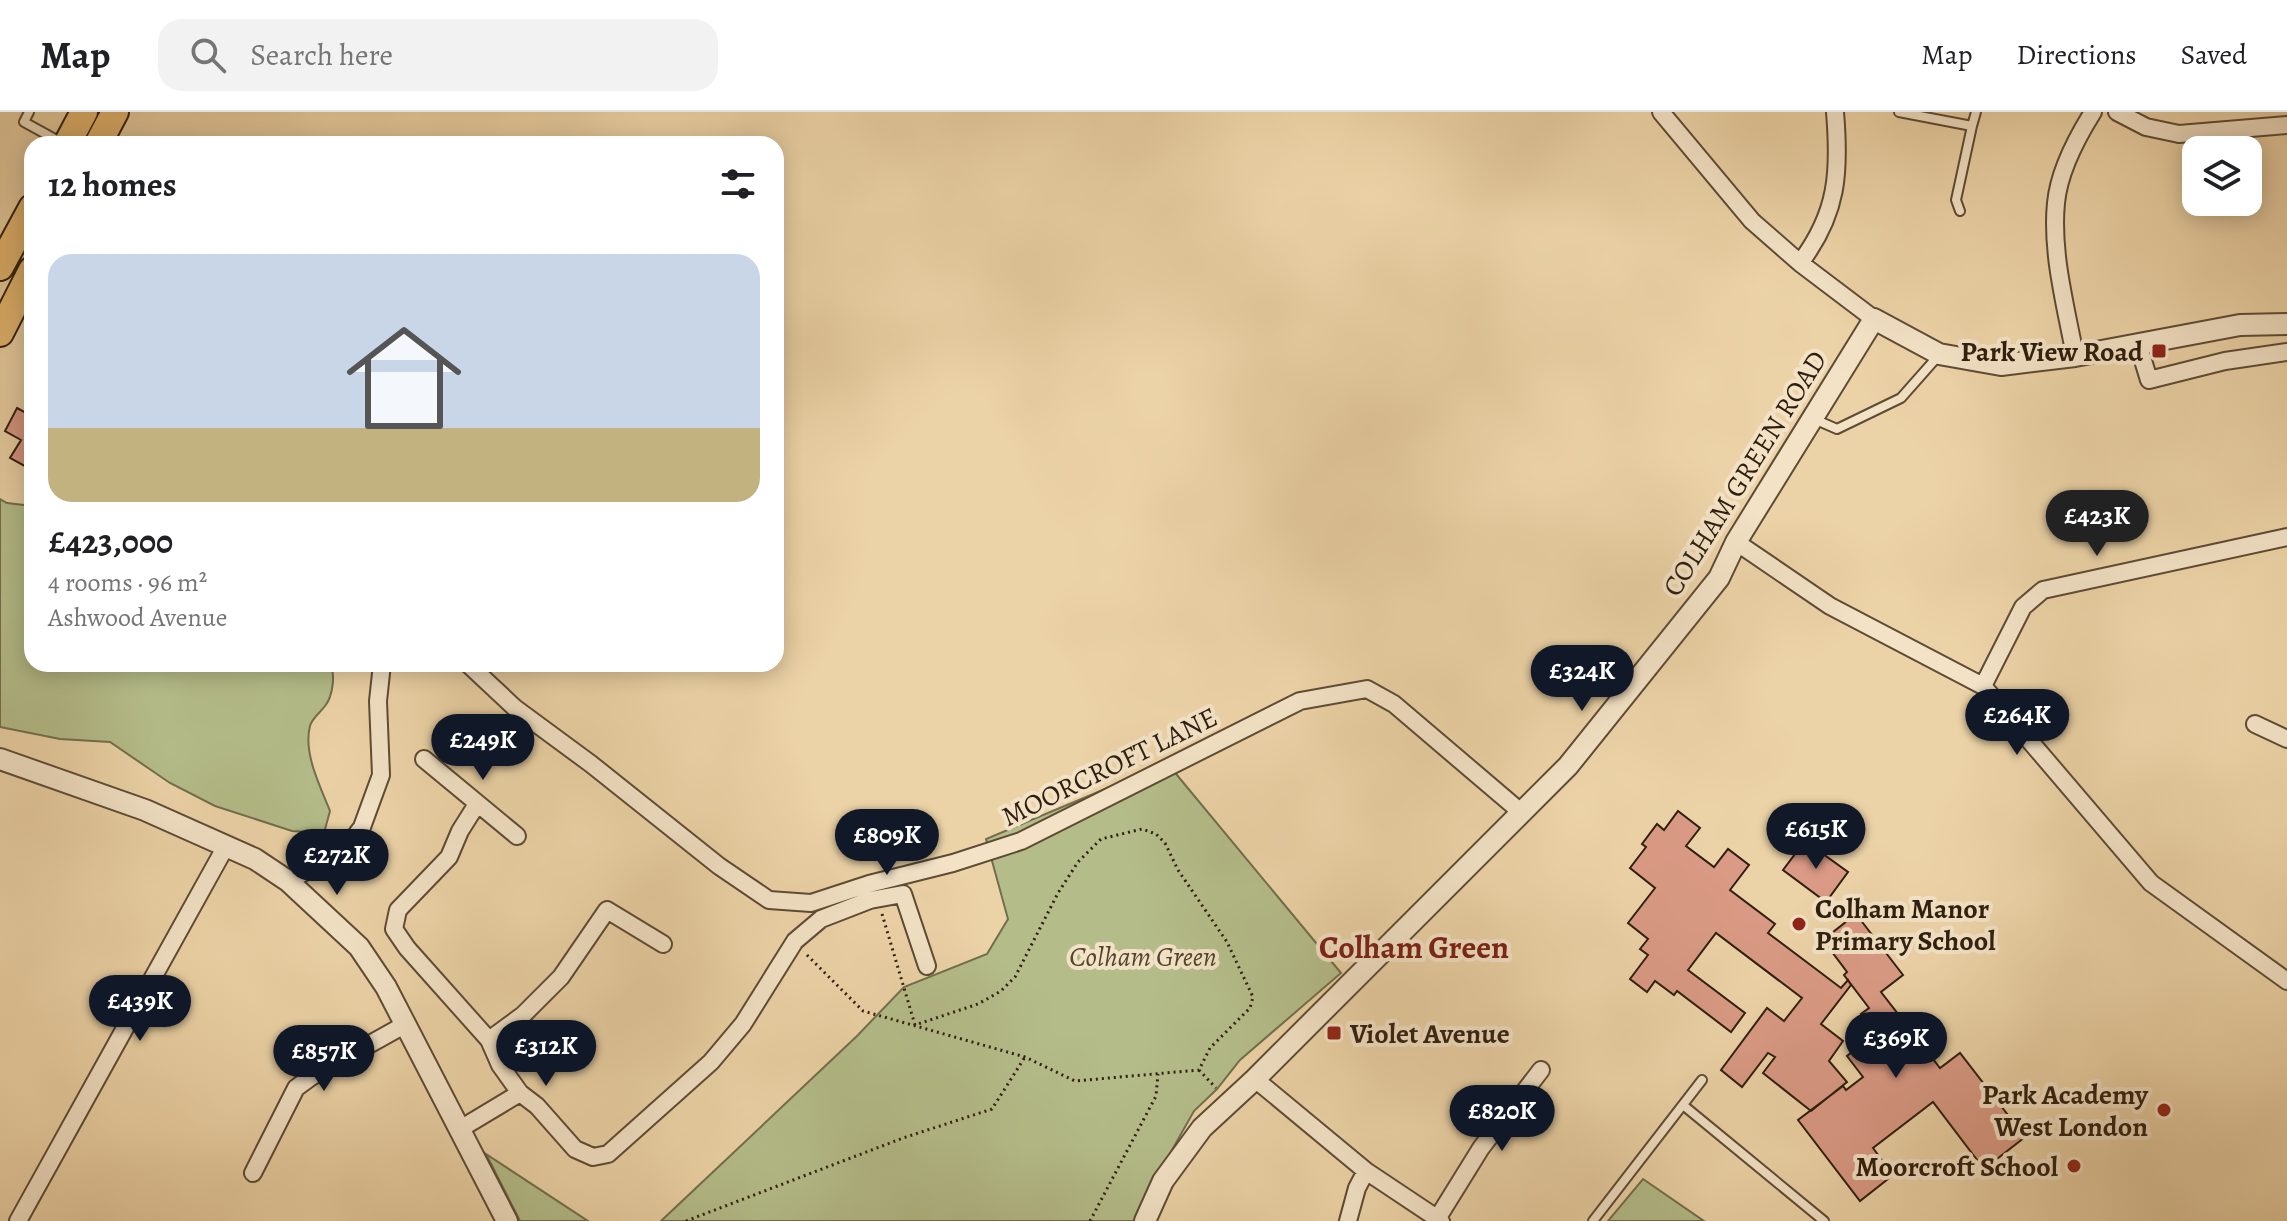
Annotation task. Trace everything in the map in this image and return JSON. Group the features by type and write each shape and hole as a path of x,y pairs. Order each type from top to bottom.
{"main road":[{"path":"70,136 84,112"},
{"path":"102,136 115,112"},
{"path":"0,267 24,223"},
{"path":"0,333 24,286"}],"street":[{"path":"1661,112 1752,221 1800,263 1874,319 1939,354 2001,365 2075,356 2240,325 2287,324"},
{"path":"1800,263 1818,239 1833,198 1838,155 1835,112"},
{"path":"2075,356 2057,253 2056,202 2073,145 2093,112"},
{"path":"2117,112 2146,127 2179,134 2287,125"},
{"name":"COLHAM GREEN ROAD","path":"1145,1221 1163,1181 1202,1128 1255,1079 1568,766 1719,578 1736,542 1874,319"},
{"path":"2138,344 2149,380 2225,361 2287,352"},
{"path":"1983,686 2023,607 2043,590 2287,537"},
{"path":"1736,542 1830,606 1983,686 2151,883 2287,981"},
{"path":"288,881 344,851 362,827 381,775 378,701 381,672"},
{"name":"MOORCROFT LANE","path":"477,672 515,708 707,857 769,900 811,903 1021,841 1300,701 1367,689 1394,704 1522,813"},
{"path":"2255,724 2287,739"},
{"path":"0,759 138,807 255,859 288,881 359,947 386,987 507,1221"},
{"path":"424,759 517,836"},
{"path":"477,804 460,831 449,857 398,910 394,929 407,948 489,1040 500,1065 520,1093 537,1106 575,1149 593,1157 608,1154 711,1062 743,1024 795,941 821,919 870,900 903,894 927,966"},
{"path":"18,1221 226,846"},
{"path":"489,1040 523,1015 561,977 607,910 663,944"},
{"path":"253,1173 296,1088 406,1024"},
{"path":"1255,1079 1366,1171 1439,1220 1481,1148 1541,1070"},
{"path":"460,1129 520,1093"},
{"path":"1348,1221 1357,1188 1366,1171"}],"lane":[{"path":"29,112 24,122 51,136"},
{"path":"1899,112 1972,126"},
{"path":"1960,211 1956,200 1976,112"},
{"path":"1812,418 1837,429 1901,398 1939,354"},
{"path":"1593,1221 1702,1080"},
{"path":"1683,1105 1824,1221"}],"path":[{"path":"915,1025 978,1004 1001,991 1015,977 1058,893 1078,862 1101,839 1142,829 1156,834 1165,843 1178,870 1227,942 1253,997 1250,1008 1210,1048 1199,1070"},
{"path":"880,908 915,1025"},
{"path":"801,949 863,1011 1025,1057 1075,1081 1199,1070"},
{"path":"686,1221 888,1143 992,1109 1025,1057"},
{"path":"1199,1070 1217,1089"},
{"path":"1090,1221 1156,1096 1158,1074"}],"green space":[{"path":"0,499 24,505 24,672 332,672 330,697 311,723 308,736 314,769 330,811 324,833 292,831 215,806 170,783 110,742 60,739 0,727"},
{"name":"Colham Green","path":"1167,763 1341,973 1240,1060 1194,1111 1142,1203 1136,1221 661,1221 857,1036 904,987 987,954 1008,919 986,839"},
{"path":"486,1154 588,1221 520,1221"},
{"path":"1643,1179 1704,1221 1608,1221"}],"building":[{"path":"17,408 24,412 24,466 10,458 21,440 5,431"},
{"path":"1678,811 1700,828 1686,846 1714,867 1728,849 1749,865 1730,890 1775,924 1768,933 1841,988 1848,980 1851,985 1821,1024 1843,1041 1829,1061 1847,1082 1811,1111 1763,1073 1775,1057 1768,1053 1742,1087 1721,1070 1767,1008 1784,1021 1802,998 1716,933 1688,970 1745,1013 1731,1032 1677,991 1674,995 1655,981 1647,992 1630,979 1648,955 1640,949 1648,939 1628,923 1655,888 1630,868 1646,847 1642,844 1657,824 1664,830"},
{"path":"1805,841 1848,872 1826,902 1783,870"},
{"path":"1856,914 1903,975 1881,992 1940,1068 1960,1053 2025,1137 1984,1169 1933,1102 1873,1148 1893,1175 1860,1201 1798,1120 1843,1086 1846,1090 1863,1077 1847,1056 1876,1034 1861,1014 1869,1008 1823,940"}],"place":[{"name":"Park View Road","path":"2159,351"},
{"name":"Colham Manor Primary School","path":"1799,924"},
{"name":"Violet Avenue","path":"1334,1033"},
{"name":"Park Academy West London","path":"2164,1110"},
{"name":"Moorcroft School","path":"2074,1166"}],"district":[{"name":"Colham Green","path":"1414,947"}]}
